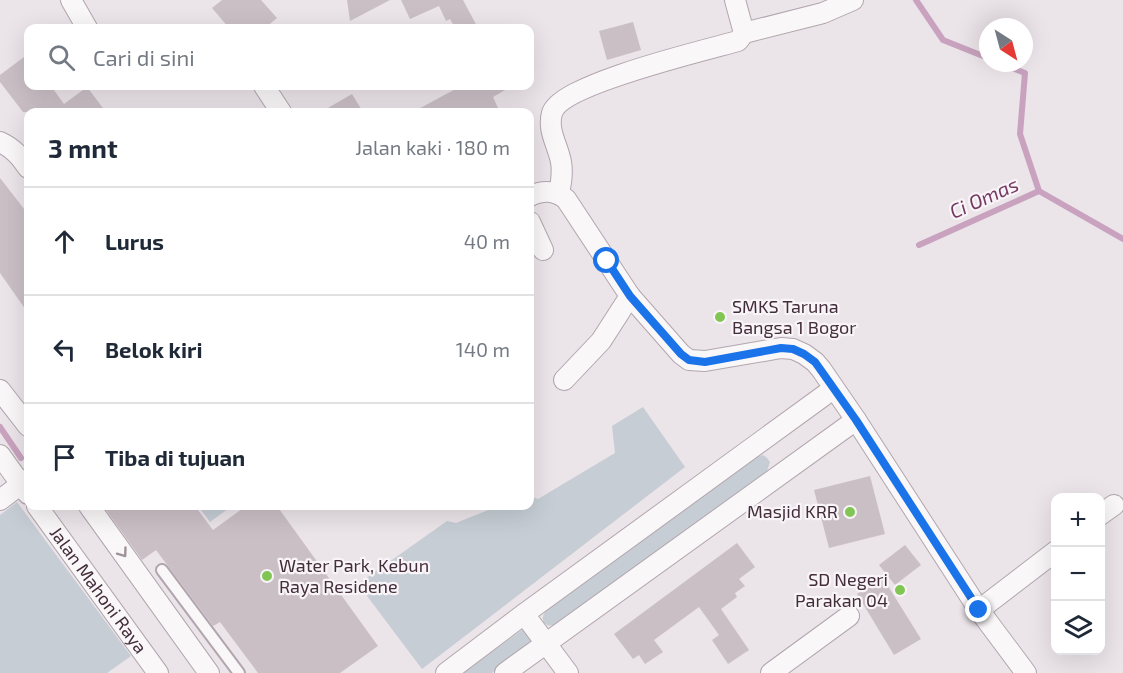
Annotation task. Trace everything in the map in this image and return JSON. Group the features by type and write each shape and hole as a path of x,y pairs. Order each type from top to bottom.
{"street":[{"path":"71,0 85,24"},
{"path":"735,0 744,33"},
{"path":"559,194 561,162 550,128 553,111 566,98 590,86 662,61 738,41 744,33 823,12 853,0"},
{"path":"267,90 278,108"},
{"path":"0,142 12,148 24,162"},
{"path":"534,194 543,191 559,194 566,199 630,296 681,354 689,360 705,362 781,348 793,349 815,362 856,420 979,610 1026,673"},
{"path":"534,231 543,250"},
{"path":"564,380 601,341 630,296"},
{"path":"446,673 833,388"},
{"path":"0,390 24,421"},
{"path":"505,673 856,420"},
{"path":"0,455 24,481"},
{"path":"0,500 24,486"},
{"name":"Jalan Mahoni Raya","path":"40,510 158,673"},
{"path":"92,510 209,673"},
{"path":"979,610 1051,554"},
{"path":"524,614 568,673"},
{"path":"771,673 849,616"}],"lane":[{"path":"162,570 239,673"},
{"path":"166,614 185,600"}],"shaded area":[{"path":"643,407 685,467 422,669 358,584 447,521 456,523 488,510 534,510 534,498 538,499 615,453 612,426"},
{"path":"763,455 770,462 767,471 556,624 549,625 544,622 543,616 547,610 757,457"},
{"path":"17,502 131,656 107,673 0,673 0,515"},
{"path":"201,510 226,510 210,522"},
{"path":"522,630 526,630 533,637 532,642 492,673 463,673"}],"building":[{"path":"222,0 261,0 277,18 270,24 226,24 212,8"},
{"path":"347,0 390,0 350,21"},
{"path":"401,0 463,0 476,24 453,24 450,19 446,21 439,6 410,19"},
{"path":"633,22 641,50 607,60 599,31"},
{"path":"24,57 24,90 54,90 64,104 83,90 89,90 103,108 24,108 23,112 0,82 0,75"},
{"path":"454,90 505,90 493,97 498,108 420,108"},
{"path":"352,94 361,108 328,108"},
{"path":"0,178 24,209 24,307 0,273"},
{"name":"Masjid KRR","path":"870,476 885,534 829,548 814,490"},
{"path":"106,510 198,510 213,530 240,510 280,510 378,646 340,673 258,673 220,622 213,626 156,550 142,560"},
{"path":"737,543 755,567 739,579 745,586 735,593 737,597 721,609 749,650 728,664 712,640 719,635 699,607 654,640 663,652 645,664 639,655 633,659 614,634"},
{"path":"905,545 921,565 895,585 879,565"},
{"path":"883,578 921,639 894,655 857,594"}],"waterway":[{"path":"916,0 943,40 979,54"},
{"path":"1022,72 1025,73 1020,134 1039,191"},
{"name":"Ci Omas","path":"919,245 1039,191 1123,239"},
{"path":"0,427 21,458"}],"place":[{"name":"SMKS Taruna Bangsa 1 Bogor","path":"720,317"},
{"name":"Masjid KRR","path":"850,512"},
{"name":"Water Park, Kebun Raya Residene","path":"267,576"},
{"name":"SD Negeri Parakan 04","path":"900,590"}],"route":[{"path":"607,261 630,296 681,354 689,360 705,362 781,348 793,349 815,362 856,420 979,610"}]}
